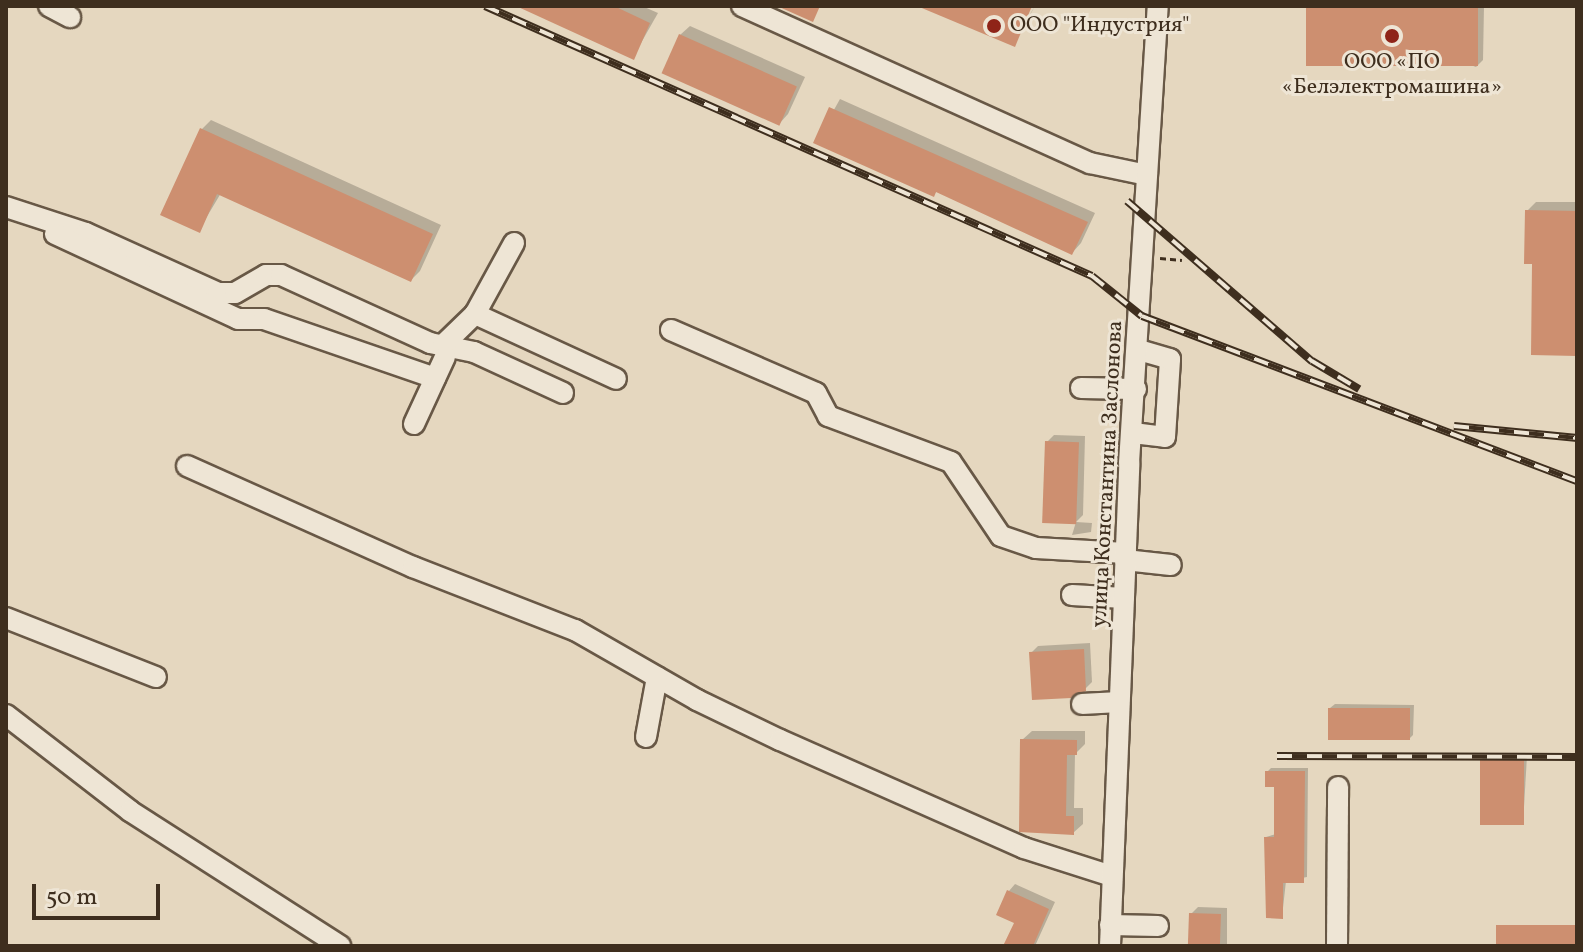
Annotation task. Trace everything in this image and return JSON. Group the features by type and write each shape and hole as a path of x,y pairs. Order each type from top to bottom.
{"street":[{"path":"49,6 70,17"},
{"path":"742,6 1090,163 1147,175"},
{"name":"улица Константина Заслонова","path":"1110,936 1125,556 1158,6"},
{"path":"6,207 86,233 218,293 235,293 266,275 281,275 444,351 474,352 563,393"},
{"path":"42,220 50,231 238,319 264,319 435,378"},
{"path":"414,424 444,351 475,314 514,243"},
{"path":"475,314 616,379"},
{"path":"671,330 816,393 828,416 951,462 1001,536 1036,548 1125,556 1171,565"},
{"path":"1133,433 1165,437 1170,359 1139,350"},
{"path":"1081,388 1136,389"},
{"path":"187,466 413,567 575,630 736,720 1005,840 1112,876"},
{"path":"1072,595 1124,598"},
{"path":"6,618 156,677"},
{"path":"646,737 657,677"},
{"path":"1082,704 1119,702"},
{"path":"6,715 130,811 340,946"},
{"path":"1337,946 1338,787"},
{"path":"1110,936 1158,926"}],"building":[{"path":"516,6 614,6 650,23 634,60"},
{"path":"777,6 820,6 813,22"},
{"name":"ООО \"Индустрия\"","path":"917,6 1032,6 1015,47"},
{"name":"ООО «ПО «Белэлектромашина»","path":"1306,6 1478,6 1478,66 1306,66"},
{"path":"679,34 797,86 779,126 662,73"},
{"path":"829,107 1088,222 1072,255 936,192 934,197 813,143"},
{"path":"200,128 433,234 411,282 217,194 200,233 160,215"},
{"path":"1525,210 1577,211 1577,356 1531,355 1532,264 1524,264"},
{"path":"1045,441 1079,442 1076,524 1042,523"},
{"path":"1084,649 1086,691 1071,698 1032,700 1029,652"},
{"path":"1328,708 1410,708 1410,740 1328,740"},
{"path":"1020,739 1077,740 1077,755 1067,755 1066,816 1074,816 1074,835 1019,832"},
{"path":"1480,759 1524,759 1524,825 1480,825"},
{"path":"1265,771 1305,771 1304,883 1283,883 1283,919 1266,918 1264,837 1274,837 1274,787 1265,787"},
{"path":"1007,890 1049,909 1033,946 1003,946 1014,923 996,915"},
{"path":"1189,913 1221,914 1220,946 1188,946"},
{"path":"1496,925 1577,925 1577,946 1496,946"}],"railway":[{"path":"485,6 1092,276 1142,316 1577,481"},
{"path":"1127,201 1312,361 1359,389"},
{"path":"1454,426 1577,438"},
{"path":"1277,756 1577,757"}],"place":[{"name":"ООО \"Индустрия\"","path":"994,26"},
{"name":"ООО «ПО «Белэлектромашина»","path":"1392,36"}]}
